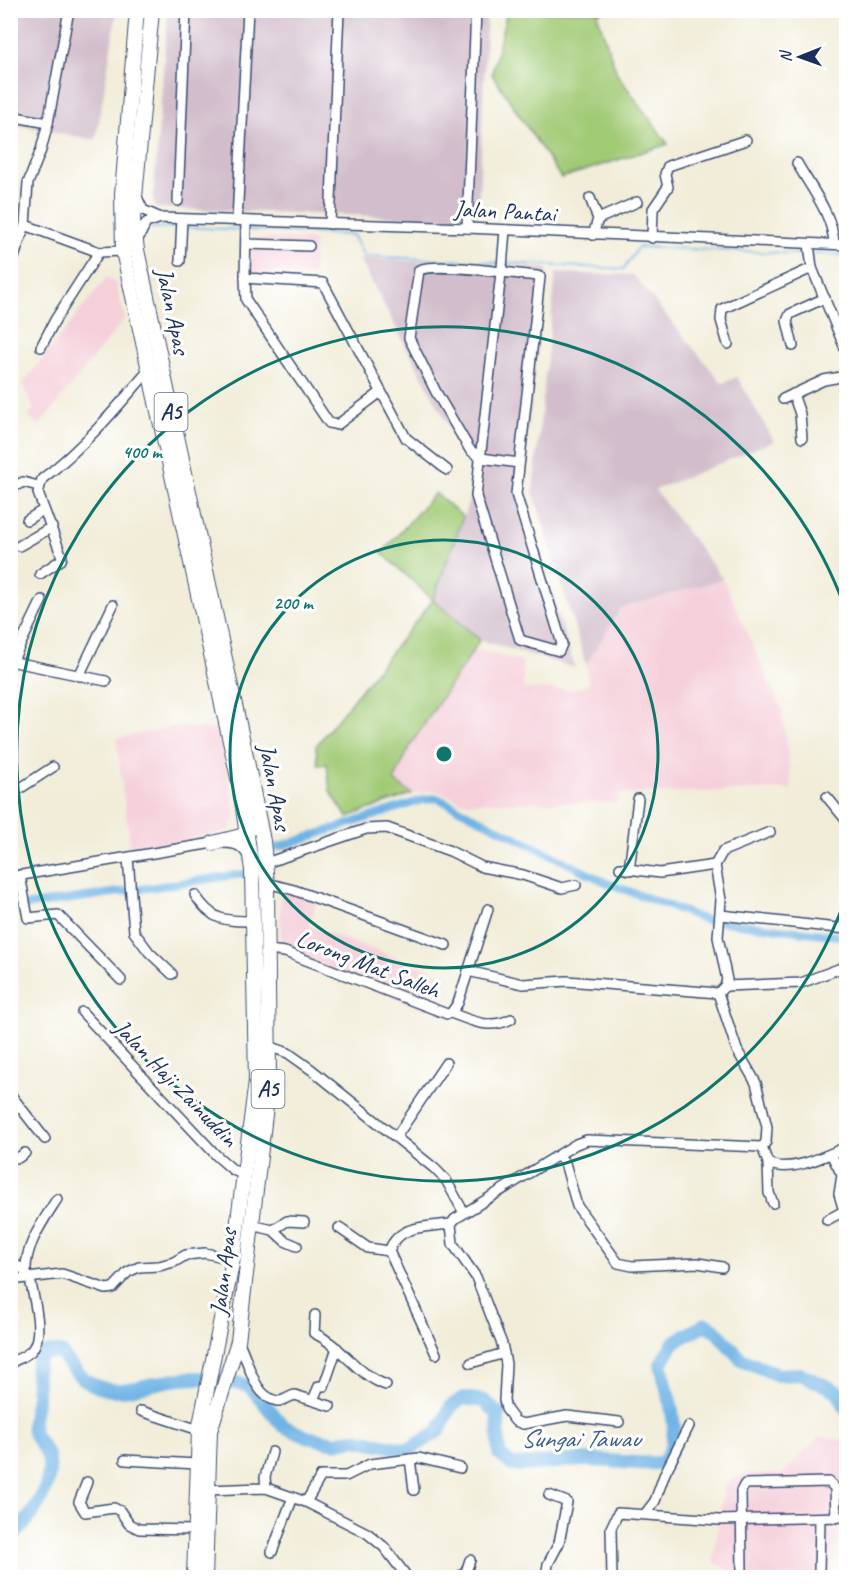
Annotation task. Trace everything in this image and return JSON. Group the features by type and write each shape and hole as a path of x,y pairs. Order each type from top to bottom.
{"highway":[{"name":"Jalan Apas","path":"137,10 122,194 149,370 240,787 252,870 256,1033 254,1106 214,1363 205,1578"},
{"path":"132,73 145,10"},
{"name":"Jalan Apas","path":"152,10 130,250 257,809 267,883 271,1047 267,1100 238,1341 230,1366 214,1392 198,1430 194,1578"},
{"path":"206,844 248,832 254,825 257,809"},
{"path":"256,1033 260,1024 260,996 263,992 269,995"},
{"path":"220,1326 232,1321 237,1300 243,1291"},
{"path":"195,1523 201,1496 207,1490"}],"street":[{"path":"10,269 25,225 28,183 41,150 48,123 69,10"},
{"path":"178,201 186,10"},
{"path":"248,10 243,222 246,240 246,300 328,423 337,425 381,392"},
{"path":"330,224 339,10"},
{"path":"467,228 476,10"},
{"path":"10,116 48,123"},
{"path":"652,238 653,209 668,187 665,174 668,166 746,140"},
{"path":"798,163 826,215 832,229 834,244"},
{"path":"135,192 143,210 161,218"},
{"path":"590,198 598,219 594,235"},
{"path":"598,219 638,202"},
{"path":"25,225 99,252 130,250 141,228 146,223 161,218"},
{"name":"Jalan Pantai","path":"161,218 181,226 243,222 330,224 467,228 809,246 846,245"},
{"path":"180,261 181,226"},
{"path":"505,230 502,270 481,458 476,496 520,640 559,651 562,644 516,494 540,277 502,270 431,267 419,270 409,330 413,346 470,450 481,458 519,463"},
{"path":"246,240 309,246"},
{"path":"809,246 811,264 846,351"},
{"path":"41,347 72,291 99,252"},
{"path":"728,344 721,320 722,309 811,264"},
{"path":"245,278 323,283 406,438 447,470"},
{"path":"793,346 787,321 790,314 825,298"},
{"path":"40,574 61,560 62,556 44,510 38,486 42,479 64,463 103,424 149,370"},
{"path":"783,399 824,380 846,376"},
{"path":"793,394 800,414 802,438"},
{"path":"10,489 23,482 38,486"},
{"path":"27,520 44,510"},
{"path":"20,546 52,527"},
{"path":"42,600 11,661 106,681"},
{"path":"79,676 113,605"},
{"path":"10,795 53,767"},
{"path":"206,844 237,829 241,819 240,787"},
{"path":"827,797 846,820"},
{"path":"638,799 625,869 660,873 715,865"},
{"path":"266,863 366,829 387,828 450,851 482,867 523,875 562,888 576,885"},
{"path":"762,1147 766,1142 767,1127 756,1083 737,1050 722,989 726,971 718,937 721,916 720,885 715,865 723,851 770,832"},
{"path":"121,980 58,915 28,918 15,876 206,844 236,843 243,847 252,870"},
{"path":"128,858 134,932 149,952 172,974"},
{"path":"267,883 294,890 446,945"},
{"path":"195,895 205,911 219,918 254,921"},
{"name":"Lorong Mat Salleh","path":"268,950 285,952 443,1014 451,1013 458,1003 488,909"},
{"path":"721,916 844,928 846,915"},
{"path":"468,971 523,984 567,981 722,989 801,983 841,968"},
{"name":"Jalan Haji Zainuddin","path":"82,1012 217,1156 233,1170 245,1175"},
{"path":"451,1013 491,1025 501,1024 511,1019"},
{"path":"271,1047 288,1053 304,1064 440,1174 464,1213"},
{"path":"396,1137 446,1063"},
{"path":"10,1094 45,1139"},
{"path":"436,1354 389,1251 392,1244 405,1231 451,1224 464,1213 576,1144 597,1139 688,1146 762,1147"},
{"path":"762,1147 768,1163 769,1194 773,1203"},
{"path":"768,1163 788,1166 831,1154 846,1147"},
{"path":"10,1157 18,1158 25,1153"},
{"path":"827,1220 844,1211 839,1194 844,1174 831,1154"},
{"path":"559,1155 565,1163 577,1206 618,1263 623,1266 698,1263 722,1267"},
{"path":"10,1363 32,1350 36,1340 37,1325 28,1275 30,1250 57,1199"},
{"path":"273,1230 287,1221 304,1222"},
{"path":"451,1224 453,1244 468,1263 485,1294 506,1364 504,1400 506,1410 515,1421 532,1424 567,1416 619,1422"},
{"path":"251,1225 273,1230 285,1241 297,1246"},
{"path":"339,1228 374,1251 389,1251"},
{"path":"10,1280 28,1275 62,1274 106,1289 113,1288 128,1272 139,1266 159,1266 174,1262 186,1255 205,1253 232,1259"},
{"path":"10,1262 28,1275"},
{"path":"315,1315 314,1333 337,1348 368,1377 386,1385"},
{"path":"238,1341 246,1354 254,1381 259,1389 277,1401 295,1395 330,1406"},
{"path":"313,1400 319,1386 324,1386 337,1348"},
{"path":"471,1364 504,1353"},
{"path":"141,1411 198,1430"},
{"path":"645,1514 655,1501 665,1473 689,1426"},
{"path":"266,1488 265,1477 272,1452"},
{"path":"306,1502 321,1476 346,1476 370,1464 423,1458 460,1468"},
{"path":"410,1459 414,1490"},
{"path":"125,1460 197,1464"},
{"path":"87,1482 79,1502 85,1512 114,1508 120,1511 129,1524 139,1529 195,1523"},
{"path":"612,1578 613,1520 618,1514 741,1519 839,1518 835,1488 832,1483 743,1485 741,1519 742,1571 745,1578"},
{"path":"207,1490 266,1488 306,1502 367,1533 384,1547 408,1578"},
{"path":"546,1578 548,1564 559,1543 567,1502 549,1495"},
{"path":"272,1552 292,1497"},
{"path":"816,1578 819,1572 820,1518"},
{"path":"457,1578 466,1572 470,1560"}],"shaded area":[{"path":"10,11 117,11 96,140 11,124"},
{"path":"168,11 487,11 478,220 155,208 153,197"},
{"path":"252,238 315,240 313,275 251,273"},
{"path":"359,258 547,269 520,495 575,668 480,640 433,600 477,479"},
{"path":"556,273 633,275 722,383 737,377 774,441 655,490 723,579 621,608 586,665 533,491"},
{"path":"107,277 116,284 125,318 39,426 28,417 34,409 22,385"},
{"path":"723,579 782,710 792,789 618,794 617,803 462,802 436,790 412,794 394,781 410,746 474,649 523,662 523,689 571,690 589,684 586,665 621,608"},
{"path":"172,727 219,729 235,812 234,821 228,831 131,851 116,739"},
{"path":"280,888 317,902 309,926 440,974 426,1010 281,954"},
{"path":"820,1436 846,1441 846,1507 830,1577 736,1577 713,1561 724,1486 743,1474 782,1474"}],"green space":[{"path":"507,11 603,11 597,14 617,74 668,144 561,178 492,74"},
{"path":"435,493 463,517 433,600 382,553"},
{"path":"433,600 480,640 410,746 394,781 412,794 347,817 330,791 327,764 318,765 316,746"}],"waterway":[{"path":"151,228 179,227"},
{"path":"184,227 244,230"},
{"path":"250,230 353,235 364,256 501,263"},
{"path":"506,263 624,269 638,247 806,254"},
{"path":"812,254 846,255"},
{"path":"278,847 422,800 437,798 607,883 706,920 846,937"},
{"path":"10,908 243,874"},
{"name":"Sungai Tawau","path":"10,1539 38,1504 47,1483 48,1457 34,1433 33,1421 37,1397 37,1364 39,1358 51,1352 62,1354 78,1374 94,1385 109,1390 125,1390 179,1379 200,1378 250,1386 283,1426 307,1437 335,1443 354,1439 408,1450 439,1431 451,1406 463,1398 484,1401 498,1414 499,1454 512,1465 587,1460 662,1463 669,1453 674,1429 661,1364 674,1342 706,1324 714,1329 741,1359 778,1375 800,1374 837,1391 846,1408"}]}
